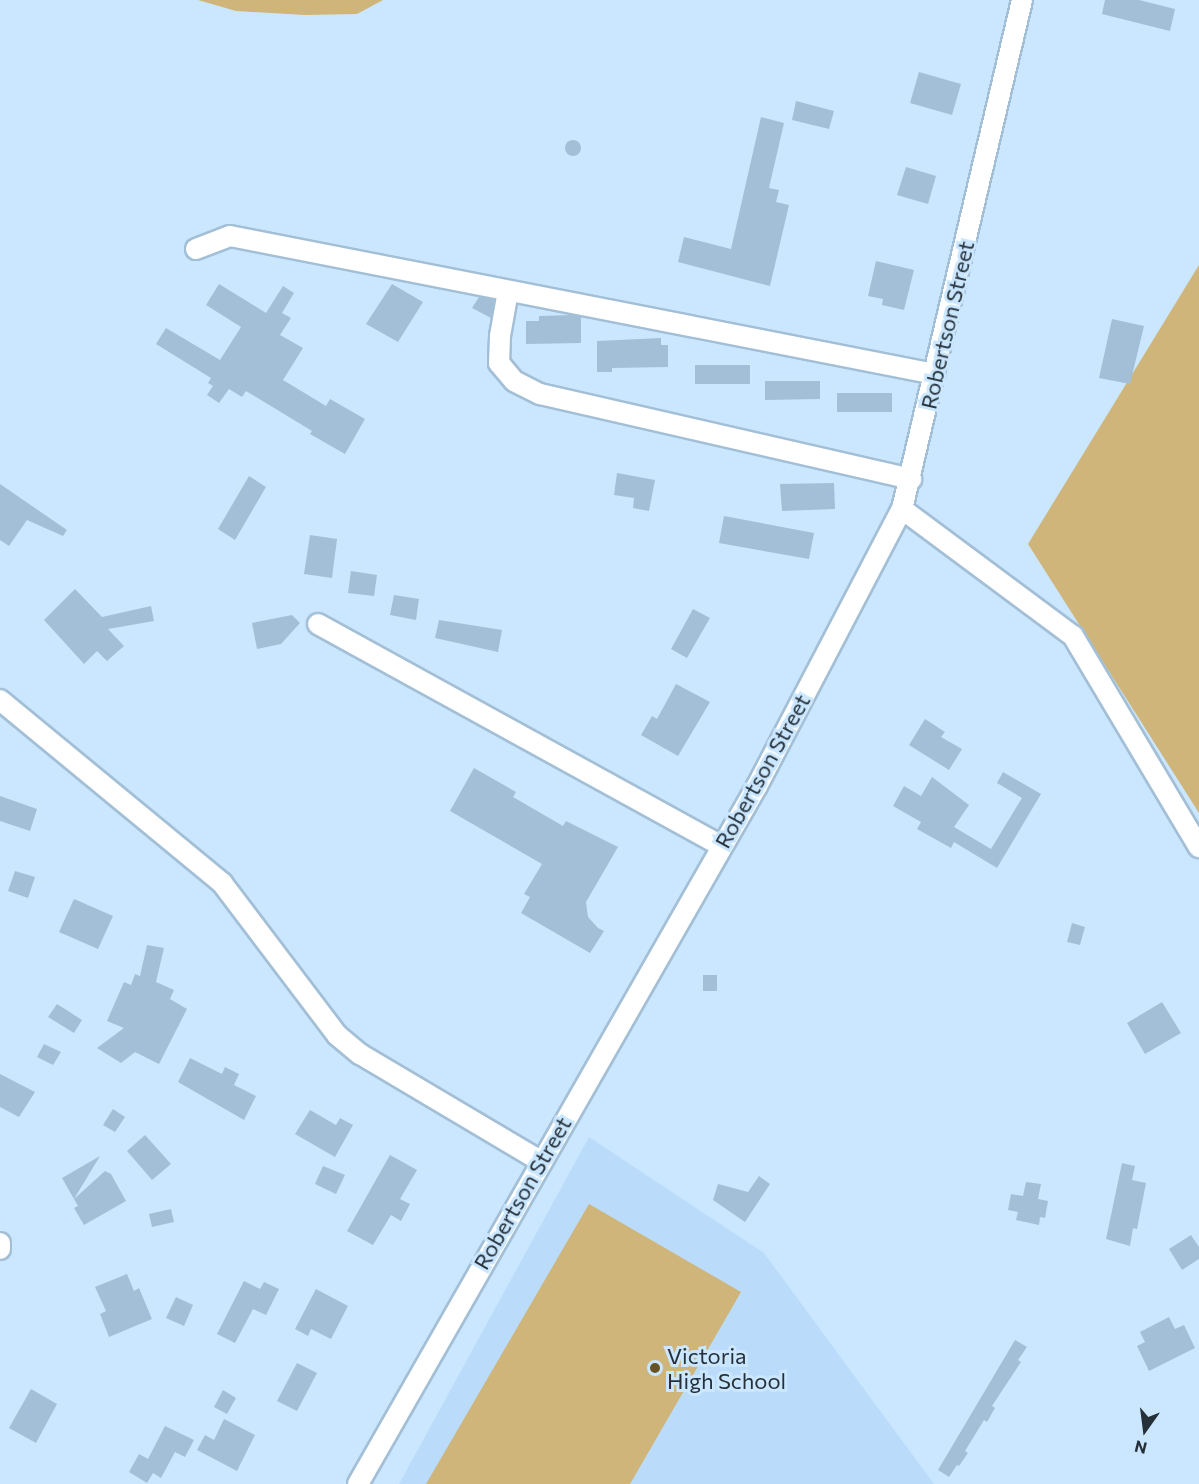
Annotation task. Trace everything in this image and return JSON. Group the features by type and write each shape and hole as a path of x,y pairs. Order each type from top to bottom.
{"street":[{"name":"Robertson Street","path":"358,1484 540,1161 762,776 902,509 911,479 1022,0"},
{"path":"196,249 230,236 935,374"},
{"path":"508,291 500,336 499,363 514,381 540,394 911,479"},
{"path":"902,509 1073,636 1199,847"},
{"path":"318,624 722,846"},
{"path":"0,700 222,883 337,1035 352,1048 388,1072 540,1161"},
{"path":"0,1243 0,1249"}],"shaded area":[{"path":"198,0 383,0 357,14 305,15 236,11"},
{"path":"1199,265 1199,813 1028,544"},
{"name":"Victoria High School","path":"589,1137 764,1253 934,1484 399,1484"},
{"path":"589,1204 741,1292 630,1484 426,1484"}],"building":[{"path":"1105,0 1139,0 1175,9 1170,31 1102,14"},
{"path":"919,72 961,84 952,115 910,103"},
{"path":"796,101 834,111 829,129 792,120"},
{"path":"761,117 784,123 769,188 779,190 776,202 789,205 770,286 678,262 684,237 731,249"},
{"path":"570,140 576,140 581,148 579,154 570,156 565,151 565,145"},
{"path":"906,167 936,176 928,204 897,195"},
{"path":"876,261 914,270 904,310 882,305 883,299 868,296"},
{"path":"219,284 266,313 283,286 294,293 282,313 291,318 280,335 303,348 283,380 326,406 330,399 365,419 345,454 310,434 312,431 246,391 242,397 229,389 219,403 207,395 213,386 208,383 211,378 156,344 166,328 220,360 241,327 206,305"},
{"path":"392,284 423,302 398,342 366,324"},
{"path":"479,297 494,300 491,318 472,308"},
{"path":"539,316 581,317 581,343 526,344 526,321 539,321"},
{"path":"1112,319 1144,326 1130,384 1099,378"},
{"path":"661,338 661,345 668,345 668,367 612,368 612,372 597,372 597,341"},
{"path":"695,365 750,365 750,384 695,384"},
{"path":"765,381 820,381 820,399 765,400"},
{"path":"837,393 892,393 892,412 837,412"},
{"path":"617,473 655,480 649,511 633,508 634,498 614,495"},
{"path":"249,476 266,487 235,540 218,529"},
{"path":"834,483 835,509 782,511 780,484"},
{"path":"0,484 67,530 63,536 27,520 9,546 0,540"},
{"path":"724,516 814,533 809,559 719,543"},
{"path":"310,535 337,539 332,578 304,574"},
{"path":"351,571 377,575 374,596 348,593"},
{"path":"75,589 102,617 151,606 154,621 108,629 124,646 107,661 97,651 84,664 44,620"},
{"path":"394,595 419,599 416,620 390,615"},
{"path":"693,609 710,618 687,658 671,649"},
{"path":"292,615 300,623 281,644 257,649 252,623"},
{"path":"439,620 502,630 498,652 435,638"},
{"path":"676,684 710,702 678,756 641,735 652,716 657,719"},
{"path":"925,719 945,732 941,737 962,749 949,770 909,745"},
{"path":"474,768 516,792 513,797 563,826 566,821 618,847 586,902 588,917 604,931 590,953 521,913 530,897 524,894 542,864 450,811"},
{"path":"1003,772 1041,794 997,868 954,842 951,848 917,829 921,822 893,806 904,786 921,796 932,777 969,805 954,827 991,849 1022,798 997,783"},
{"path":"0,796 37,809 30,831 0,821"},
{"path":"15,871 35,877 28,898 8,891"},
{"path":"74,899 113,916 98,949 59,932"},
{"path":"1072,923 1085,927 1080,945 1067,942"},
{"path":"147,945 164,948 156,982 174,990 170,999 187,1009 159,1064 135,1052 121,1063 97,1048 124,1028 107,1021 124,982 131,985 135,974 140,976"},
{"path":"703,975 717,975 717,991 703,991"},
{"path":"1162,1002 1181,1033 1145,1054 1127,1023"},
{"path":"57,1004 82,1020 74,1033 48,1017"},
{"path":"44,1044 61,1052 53,1065 37,1057"},
{"path":"190,1058 222,1074 225,1067 239,1074 234,1085 256,1096 244,1120 178,1082"},
{"path":"0,1074 35,1092 19,1117 0,1107"},
{"path":"113,1109 125,1117 115,1132 103,1125"},
{"path":"310,1110 336,1125 340,1118 353,1125 335,1157 295,1134"},
{"path":"145,1135 171,1164 152,1180 127,1151"},
{"path":"390,1155 417,1170 400,1199 410,1204 401,1221 391,1215 373,1245 347,1231"},
{"path":"100,1156 74,1199 62,1178"},
{"path":"1122,1163 1135,1166 1132,1180 1146,1183 1137,1229 1133,1228 1130,1246 1106,1239"},
{"path":"323,1166 345,1175 336,1194 315,1184"},
{"path":"105,1171 111,1174 126,1201 84,1225 74,1208 78,1206 74,1199"},
{"path":"759,1176 770,1184 745,1222 713,1200 718,1184 748,1192"},
{"path":"1026,1182 1041,1184 1038,1199 1048,1201 1045,1218 1040,1217 1039,1225 1016,1220 1018,1212 1008,1210 1011,1194 1023,1196"},
{"path":"171,1209 174,1222 152,1227 149,1214"},
{"path":"1191,1235 1199,1247 1199,1259 1182,1270 1169,1249"},
{"path":"127,1274 134,1291 139,1288 152,1319 109,1337 100,1314 106,1311 95,1287"},
{"path":"244,1281 260,1289 264,1282 279,1289 266,1315 253,1309 235,1343 217,1334"},
{"path":"316,1289 348,1306 331,1339 311,1329 308,1336 295,1329"},
{"path":"176,1297 193,1305 184,1326 166,1318"},
{"path":"1169,1317 1175,1329 1184,1325 1195,1348 1149,1371 1137,1346 1145,1342 1140,1332"},
{"path":"1015,1340 1027,1347 1018,1360 1021,1362 992,1406 995,1408 987,1422 984,1420 965,1451 968,1453 949,1477 938,1470"},
{"path":"297,1363 317,1373 297,1411 277,1401"},
{"path":"31,1389 57,1404 36,1443 9,1428"},
{"path":"223,1390 236,1398 227,1414 214,1407"},
{"path":"224,1419 255,1435 237,1471 197,1450 205,1435 214,1440"},
{"path":"165,1426 194,1440 185,1457 175,1452 161,1478 153,1473 147,1483 129,1472 139,1454 148,1459"}],"place":[{"name":"Victoria High School","path":"655,1368"}]}
